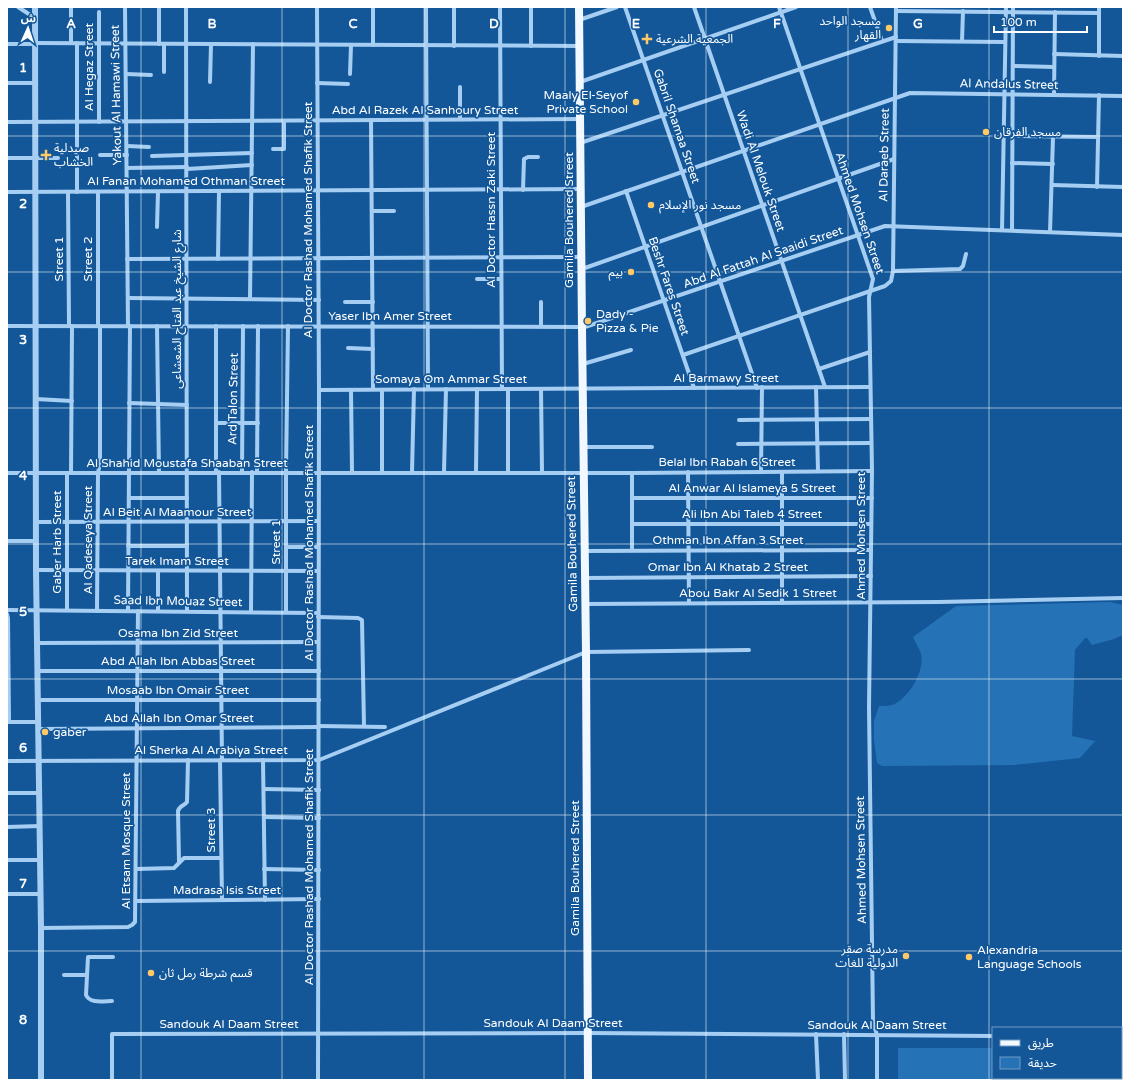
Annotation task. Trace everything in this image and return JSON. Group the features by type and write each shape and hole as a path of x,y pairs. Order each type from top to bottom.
{"main road":[{"name":"Gamila Bouhered Street","path":"579,7 586,652 588,1080"}],"street":[{"path":"18,7 35,18"},
{"path":"35,7 36,570 41,860 41,1080"},
{"path":"70,43 71,7"},
{"name":"Yakout Al Hamawi Street","path":"125,7 129,326 128,611"},
{"path":"159,7 159,44"},
{"name":"شارع الشيخ عبد الفتاح الشعشاعى","path":"186,7 187,611"},
{"name":"Al Doctor Rashad Mohamed Shafik Street","path":"317,7 319,326 318,1080"},
{"path":"373,45 374,7"},
{"path":"426,7 428,389"},
{"path":"454,7 454,46"},
{"name":"Al Doctor Hassn Zaki Street","path":"500,7 502,389"},
{"path":"531,7 531,46"},
{"path":"579,20 618,7"},
{"name":"Gabril Shamaa Street","path":"625,7 757,388"},
{"name":"Wadi Al Melouk Street","path":"694,7 825,387"},
{"name":"Ahmed Mohsen Street","path":"779,7 839,178 872,275 873,282 869,298 872,471 869,707 873,1022 878,1035 878,1080"},
{"path":"580,82 796,7"},
{"path":"870,7 882,41"},
{"path":"1099,7 1099,56"},
{"path":"896,9 963,11 1013,9 1099,13"},
{"name":"Al Daraeb Street","path":"893,271 896,9"},
{"path":"1002,230 1006,9"},
{"path":"1012,230 1013,9"},
{"path":"962,42 963,11"},
{"name":"Al Hegaz Street","path":"99,12 99,122"},
{"path":"1054,95 1055,12"},
{"path":"580,143 882,41 896,39 1006,42"},
{"path":"77,43 77,192"},
{"path":"7,44 99,43 580,46"},
{"path":"164,44 164,72"},
{"path":"210,82 211,44"},
{"path":"250,299 253,44"},
{"path":"350,74 351,45"},
{"path":"1054,54 1123,56"},
{"path":"1013,66 1054,67"},
{"path":"126,74 151,75"},
{"path":"7,83 35,83"},
{"path":"317,84 348,84"},
{"path":"460,87 460,119"},
{"name":"Al Andalus Street","path":"581,207 910,93 1123,96"},
{"path":"1097,187 1099,95"},
{"name":"Abd Al Razek Al Sanhoury Street","path":"7,122 580,119"},
{"path":"371,120 373,390"},
{"path":"274,149 284,149 284,121"},
{"path":"1012,136 1098,137"},
{"path":"1050,232 1053,137"},
{"path":"127,146 149,147"},
{"path":"152,156 252,153"},
{"path":"100,155 127,155"},
{"path":"523,190 524,159 528,157 538,158"},
{"path":"7,158 58,158"},
{"path":"581,269 894,159"},
{"path":"1012,163 1053,164"},
{"path":"127,168 187,168 252,165"},
{"path":"1052,186 1123,187"},
{"name":"Al Fanan Mohamed Othman Street","path":"7,192 581,189"},
{"path":"218,259 219,191"},
{"name":"Beshr Fares Street","path":"626,191 694,388"},
{"name":"Street 1","path":"68,192 72,400"},
{"name":"Street 2","path":"98,192 99,326"},
{"path":"157,227 158,192"},
{"path":"372,211 394,211"},
{"name":"Abd Al Fattah Al Saaidi Street","path":"582,328 885,226 1123,234"},
{"path":"683,355 888,284 892,278 893,271 960,270 963,266 966,254"},
{"path":"127,259 581,257"},
{"path":"477,279 501,279"},
{"path":"128,298 318,300"},
{"path":"345,302 373,302"},
{"path":"541,302 541,326"},
{"name":"Yaser Ibn Amer Street","path":"7,326 541,326 582,328"},
{"name":"Al Qadeseya Street","path":"97,610 98,473 100,463 99,326"},
{"path":"157,326 159,473"},
{"path":"216,326 216,423 220,522 220,612"},
{"name":"Ard Talon Street","path":"242,472 243,326"},
{"path":"251,612 252,522 258,423 258,326"},
{"path":"286,472 288,326"},
{"path":"348,348 373,349"},
{"path":"582,364 631,350"},
{"path":"819,369 870,352"},
{"path":"816,387 818,471"},
{"name":"Al Barmawy Street","path":"582,388 870,387"},
{"name":"Somaya Om Ammar Street","path":"319,390 582,388"},
{"path":"761,472 762,388"},
{"path":"412,472 414,389"},
{"path":"444,472 446,389"},
{"path":"476,472 477,389"},
{"path":"508,389 508,472"},
{"path":"541,389 542,472"},
{"path":"351,390 352,472"},
{"path":"382,390 382,472"},
{"path":"36,400 72,400"},
{"name":"Gaber Harb Street","path":"67,610 67,522 72,400"},
{"path":"129,403 187,405"},
{"path":"739,420 871,419"},
{"path":"216,423 258,423"},
{"path":"738,444 871,443"},
{"path":"583,447 652,447"},
{"name":"Belal Ibn Rabah 6 Street","path":"583,472 872,471"},
{"name":"Street 1","path":"286,472 286,612"},
{"name":"Al Shahid Moustafa Shaaban Street","path":"7,473 583,472"},
{"path":"688,472 689,603"},
{"path":"782,472 782,603"},
{"path":"632,473 632,550"},
{"path":"128,498 187,498"},
{"name":"Al Anwar Al Islameya 5 Street","path":"632,498 872,498"},
{"name":"Al Beit Al Maamour Street","path":"36,522 318,521"},
{"name":"Ali Ibn Abi Taleb 4 Street","path":"632,524 871,524"},
{"path":"7,541 36,541"},
{"path":"128,546 187,546"},
{"path":"286,547 318,547"},
{"name":"Othman Ibn Affan 3 Street","path":"584,550 871,550"},
{"name":"Tarek Imam Street","path":"36,570 318,571"},
{"path":"158,571 158,611"},
{"name":"Omar Ibn Al Khatab 2 Street","path":"585,578 871,576"},
{"name":"Abou Bakr Al Sedik 1 Street","path":"585,604 1123,598"},
{"name":"Saad Ibn Mouaz Street","path":"7,610 286,612 358,618 362,620 364,726"},
{"name":"Al Etsam Mosque Street","path":"41,928 130,926 135,922 138,611"},
{"name":"Street 3","path":"220,612 222,727 222,900"},
{"path":"7,614 8,722"},
{"name":"Osama Ibn Zid Street","path":"37,643 318,642"},
{"path":"586,652 749,650"},
{"name":"Al Sherka Al Arabiya Street","path":"7,761 319,760 586,652"},
{"name":"Abd Allah Ibn Abbas Street","path":"38,671 318,671"},
{"name":"Mosaab Ibn Omair Street","path":"38,700 319,700"},
{"name":"Abd Allah Ibn Omar Street","path":"8,722 39,725 136,728 319,726 385,727"},
{"path":"179,862 178,811 187,802 188,760"},
{"path":"263,760 265,900"},
{"path":"264,789 319,790"},
{"path":"7,793 40,793"},
{"path":"264,817 319,818"},
{"path":"7,827 40,826"},
{"path":"136,868 172,868 184,858 221,858"},
{"path":"7,860 41,860"},
{"path":"264,869 319,870"},
{"path":"7,894 41,894"},
{"name":"Madrasa Isis Street","path":"136,901 319,899"},
{"path":"112,1001 91,1001 87,999 86,975 88,957 113,957"},
{"path":"64,975 86,975"},
{"name":"Sandouk Al Daam Street","path":"112,1080 112,1034 588,1033 992,1036"},
{"path":"816,1034 818,1080"},
{"path":"844,1034 845,1080"}],"green space":[{"path":"1110,602 1123,605 1123,635 1092,645 1087,638 1085,638 1075,650 1072,736 1095,741 1080,758 1014,765 882,766 877,763 874,740 874,721 879,706 892,705 904,697 914,684 920,669 922,661 921,654 913,637 956,606"},
{"path":"1123,1047 1123,1080 898,1080 898,1048 992,1048 992,1079 1122,1079"}],"place":[{"name":"مسجد الواحد القهار","path":"889,28"},
{"name":"الجمعية الشرعية","path":"647,39"},
{"name":"Maaly El-Seyof Private School","path":"636,102"},
{"name":"مسجد الفرقان","path":"986,132"},
{"name":"صيدلية الخشاب","path":"46,155"},
{"name":"مسجد نور الإسلام","path":"651,205"},
{"name":"بيم","path":"631,272"},
{"name":"Dady - Pizza & Pie","path":"588,321"},
{"name":"gaber","path":"45,732"},
{"name":"مدرسة صقر الدولية للغات","path":"906,956"},
{"name":"Alexandria Language Schools","path":"969,957"},
{"name":"قسم شرطة رمل ثان","path":"151,973"}]}
